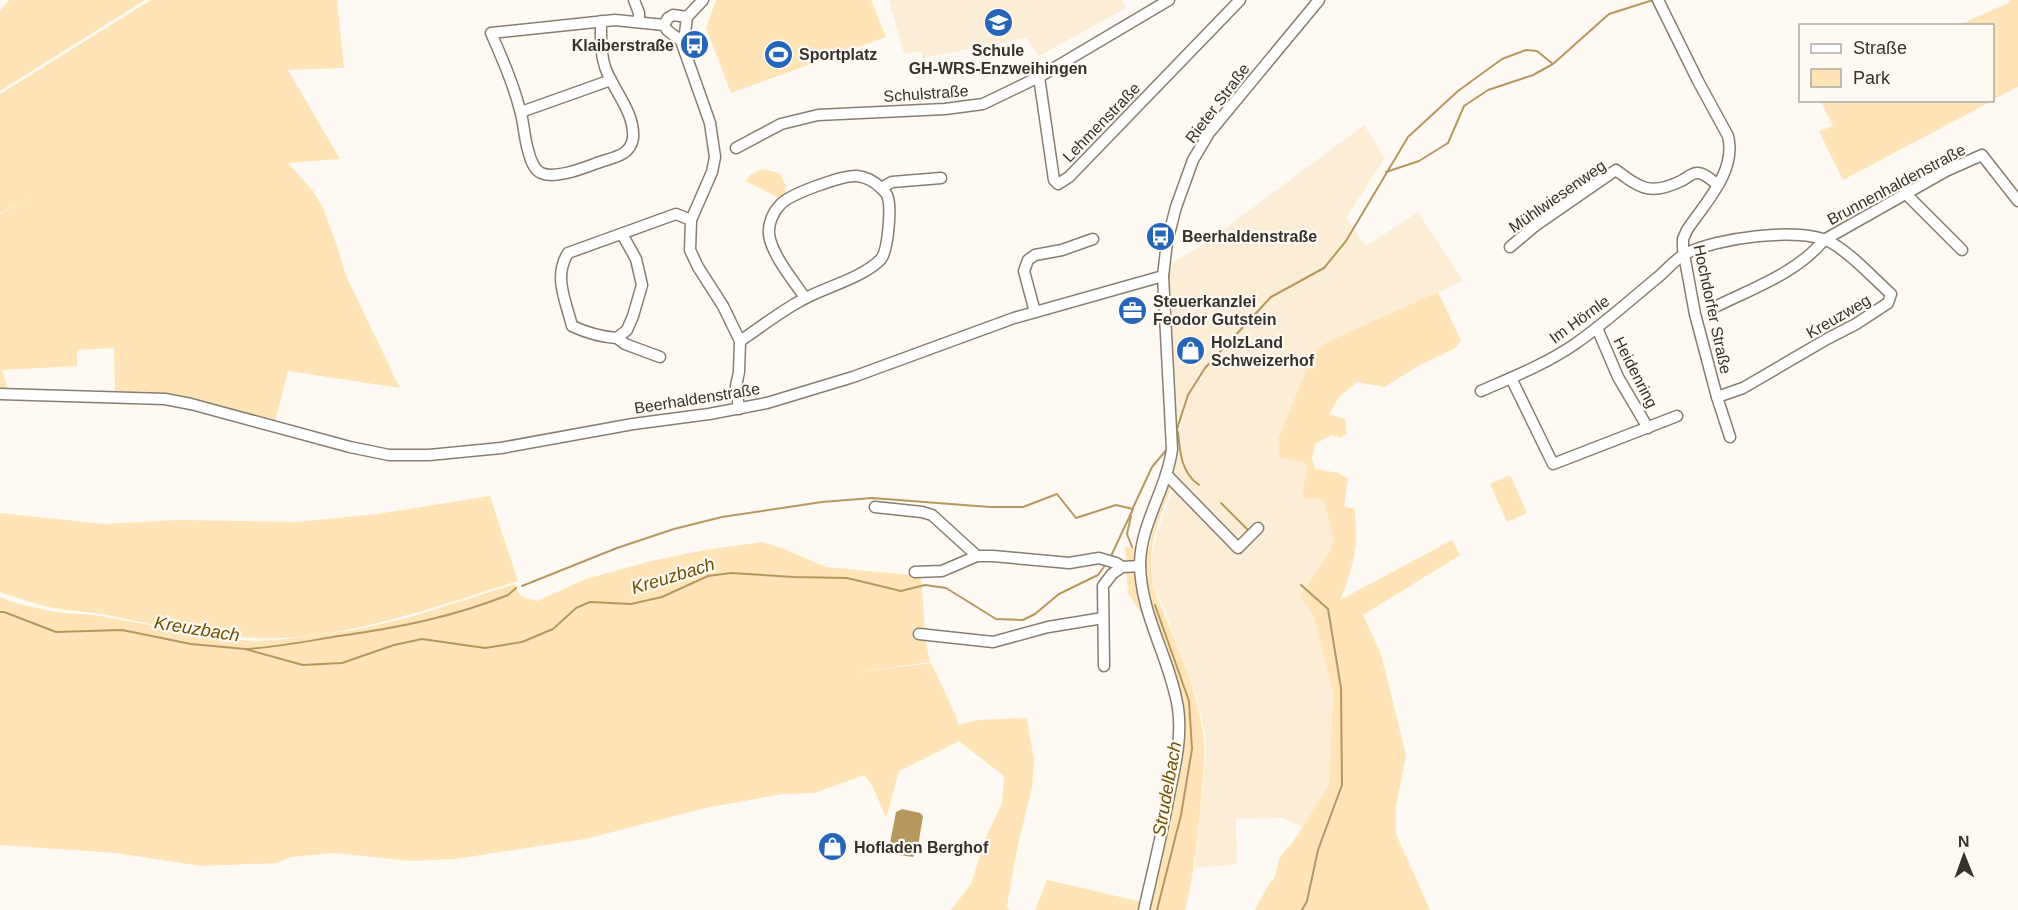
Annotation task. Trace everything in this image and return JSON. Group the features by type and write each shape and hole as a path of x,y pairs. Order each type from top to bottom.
{"street":[{"path":"634,0 639,13 639,21"},
{"path":"681,41 685,33 687,17 703,0"},
{"name":"Schulstraße","path":"736,148 781,124 818,115 967,107 983,104 1038,77 1169,0"},
{"name":"Lehmenstraße","path":"1038,77 1054,180 1058,183 1069,177 1240,0"},
{"name":"Rieter Straße","path":"1144,910 1173,779 1179,721 1178,707 1168,668 1144,602 1140,566 1146,530 1172,454 1173,434 1163,276 1167,242 1186,177 1201,146 1223,115 1319,0"},
{"name":"Hochdorfer Straße","path":"1660,3 1728,136 1730,156 1727,167 1687,230 1683,239 1683,254 1695,314 1730,437"},
{"path":"664,25 668,18 674,15 687,17"},
{"path":"601,21 602,54 611,80 627,112 633,135 632,146 625,153 570,172 545,174 533,165 527,149 521,112 491,33 601,21 639,21 664,25 681,41 710,123 715,158 712,172 691,219 690,250 723,306 740,341 736,386 739,409"},
{"path":"521,112 611,80"},
{"name":"Brunnenhaldenstraße","path":"1715,307 1789,271 1814,252 1824,240 1905,193 1982,155 2018,201"},
{"name":"Mühlwiesenweg","path":"1510,247 1535,226 1616,170 1643,188 1671,186 1700,172 1717,184"},
{"path":"740,341 805,298 857,274 880,260 885,252 887,239 888,203 886,194 881,188 864,177 844,177 789,198 781,203 772,216 768,233 770,240 805,298"},
{"path":"881,188 892,182 941,178"},
{"path":"1905,193 1962,250"},
{"path":"660,357 625,344 617,338 589,334 572,326 560,275 562,263 568,253 676,214 691,219"},
{"path":"617,338 627,330 642,285 636,259 622,234"},
{"name":"Kreuzweg","path":"1683,254 1742,238 1782,234 1824,240 1848,254 1891,294 1888,303 1856,324 1743,388 1717,397"},
{"path":"1035,312 1024,271 1028,260 1035,255 1062,250 1093,239"},
{"name":"Im Hörnle","path":"1481,391 1573,345 1597,328 1683,254"},
{"name":"Beerhaldenstraße","path":"0,394 165,399 374,453 414,456 471,452 532,444 633,424 739,409 853,377 962,336 1035,312 1163,276"},
{"name":"Heidenring","path":"1597,328 1618,377 1648,428"},
{"name":"Heidenring","path":"1510,378 1553,464 1677,416"},
{"path":"1166,474 1238,548 1254,533"},
{"path":"874,507 932,515 977,556"},
{"path":"915,572 942,571 977,556 1069,563 1099,558 1119,565 1140,566"},
{"path":"1104,666 1103,586 1119,565"},
{"path":"919,634 993,642 1048,627 1102,618"}],"shaded area":[{"name":"Schule GH-WRS-Enzweihingen","path":"889,0 1122,0 1126,8 1039,56 1026,38 923,58 920,51 904,54"},
{"path":"1364,125 1385,158 1346,218 1366,246 1418,212 1463,281 1327,342 1309,464 1324,500 1333,537 1331,549 1300,596 1313,614 1333,694 1329,785 1303,827 1282,818 1236,819 1237,864 1195,868 1206,754 1205,733 1195,693 1162,603 1155,590 1151,573 1157,533 1176,481 1170,475 1165,267 1207,242"},
{"path":"902,809 920,813 923,816 917,852 913,857 893,854 889,848 896,812"}],"green space":[{"path":"9,0 145,0 0,91 0,11"},
{"path":"151,0 337,0 344,68 288,70 340,159 288,163 313,191 323,208 346,276 400,388 288,371 274,425 115,394 114,348 77,350 77,366 2,370 9,392 0,392 0,214 34,195 0,213 0,94"},
{"name":"Sportplatz","path":"716,0 871,0 886,37 731,93 706,28"},
{"path":"2010,0 2018,0 2018,87 1994,99 1994,24 1961,24 2008,3"},
{"path":"1821,102 1990,102 1843,180 1819,131 1833,126"},
{"path":"762,169 780,173 786,186 785,193 779,198 746,181 750,175"},
{"path":"1438,292 1461,341 1454,349 1420,365 1384,387 1357,382 1339,397 1329,414 1345,419 1347,433 1341,438 1332,435 1315,444 1312,458 1315,469 1339,473 1348,479 1344,506 1355,509 1354,555 1340,600 1452,540 1460,555 1363,615 1381,654 1406,755 1396,806 1396,834 1430,910 1255,910 1270,882 1274,879 1280,857 1293,842 1329,785 1333,694 1313,614 1300,596 1331,549 1333,537 1324,500 1302,498 1308,464 1280,457 1278,439 1313,354 1327,342"},
{"path":"1510,475 1527,513 1507,522 1490,484"},
{"path":"1168,480 1173,484 1161,513 1153,543 1151,573 1154,588 1196,700 1203,733 1204,763 1196,851 1185,910 1147,910 1182,732 1153,631 1128,593 1125,547 1149,548 1156,514"},
{"path":"490,496 518,581 421,611 352,629 284,638 215,635 107,615 53,608 0,592 0,513 104,524 177,520 297,522 377,514"},
{"path":"762,542 826,567 921,576 926,643 930,662 851,673 931,663 957,718 958,725 978,720 1027,718 1034,761 1032,787 1017,849 1007,906 1009,910 951,910 971,884 986,837 1002,803 1004,776 959,741 899,771 886,818 872,785 864,775 814,793 783,794 710,807 585,839 455,859 410,861 335,853 291,857 277,863 201,866 116,853 0,845 0,597 54,612 94,615 221,638 252,641 278,640 355,630 411,617 515,584 519,594 537,601 586,579 651,561"},
{"path":"1047,880 1142,902 1141,910 1035,910"}],"waterway":[{"name":"Strudelbach","path":"1386,172 1419,161 1448,143 1464,106 1488,90 1533,75 1553,64 1609,14 1653,0"},
{"name":"Strudelbach","path":"1175,435 1188,395 1205,368 1271,297 1324,268 1346,241 1408,137 1458,91 1502,59 1526,50 1537,51 1553,64"},
{"path":"1178,432 1185,468 1199,485"},
{"name":"Strudelbach","path":"1132,510 1152,467 1168,448"},
{"path":"522,586 617,548 674,529 722,517 822,502 872,498 990,507 1023,507 1057,494 1076,518 1116,505 1133,509 1111,556"},
{"path":"1221,503 1248,530"},
{"name":"Kreuzbach","path":"1131,516 1127,534 1132,547"},
{"name":"Kreuzbach","path":"0,612 56,632 122,630 191,644 245,649 303,665 342,663 394,645 422,639 485,648 522,642 553,629 576,608 590,602 631,604 662,597 708,576 731,573 847,578 901,591 925,585 946,588 996,619 1023,620 1035,614 1059,594 1098,575 1106,564"},
{"path":"1301,585 1328,609 1341,688 1342,785 1318,850 1307,901 1302,910"},
{"path":"247,649 293,644 425,621 487,603 508,595 516,588"},
{"name":"Strudelbach","path":"1155,605 1189,701 1192,749 1181,815 1157,910"}],"place":[{"name":"Schule GH-WRS-Enzweihingen","path":"998,22"},
{"name":"Klaiberstraße","path":"695,45"},
{"name":"Sportplatz","path":"778,54"},
{"name":"Beerhaldenstraße","path":"1161,236"},
{"name":"Steuerkanzlei Feodor Gutstein","path":"1132,310"},
{"name":"HolzLand Schweizerhof","path":"1190,351"},
{"name":"Hofladen Berghof","path":"833,847"}]}
